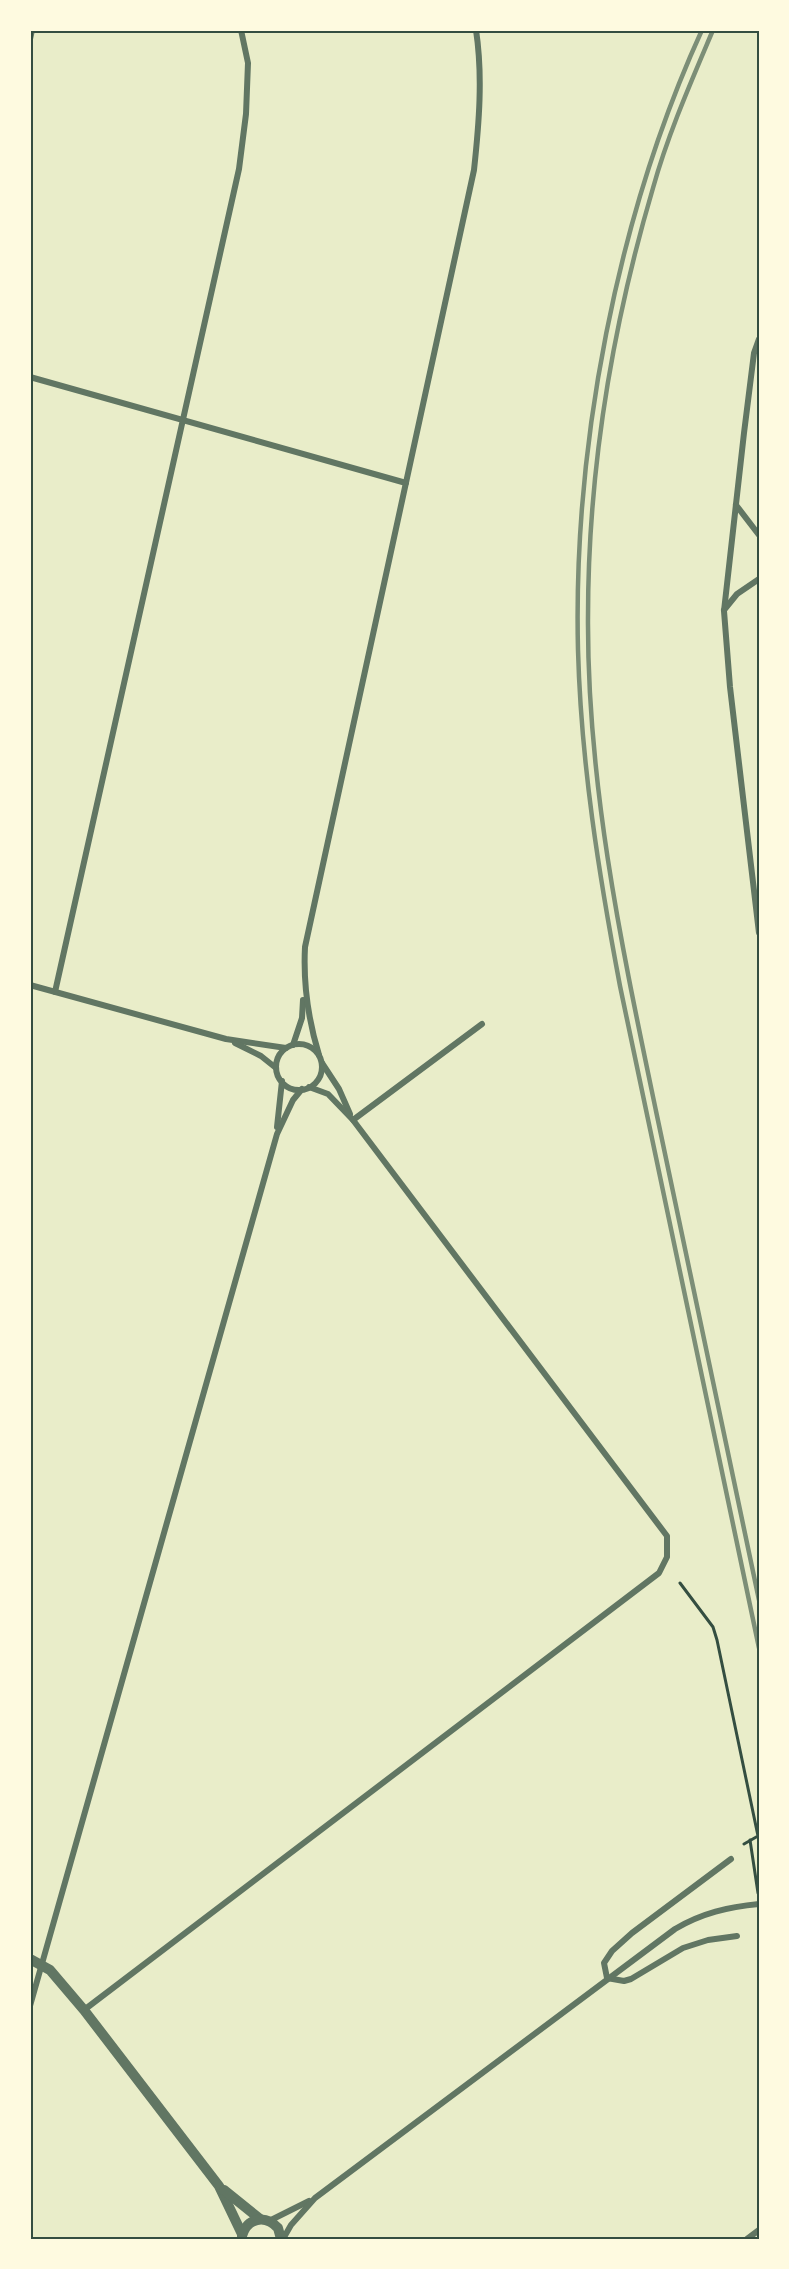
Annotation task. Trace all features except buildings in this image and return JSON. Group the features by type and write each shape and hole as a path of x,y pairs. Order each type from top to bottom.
{"street":[{"path":"30,39 32,30"},
{"path":"55,992 239,170 246,114 248,63 241,30"},
{"path":"276,1068 277,1060 289,1046 302,1018 304,947 474,170 479,118 479,49 476,30"},
{"path":"759,339 754,353 724,611 730,687 759,933"},
{"path":"30,377 406,483"},
{"path":"736,505 759,535"},
{"path":"724,611 737,594 759,579"},
{"path":"30,985 226,1039 308,1046 320,1059 339,1089 353,1120"},
{"path":"30,2006 277,1134 293,1100 319,1077 320,1059 309,1020 304,987"},
{"path":"353,1120 482,1024"},
{"path":"226,1039 261,1056 276,1068 282,1081 277,1134"},
{"path":"84,2010 659,1573 667,1557 667,1536 353,1120 328,1094 305,1088 294,1089 282,1081"},
{"path":"607,1978 604,1963 612,1951 632,1933 731,1859"},
{"path":"282,2239 315,2198 675,1929 690,1920 724,1908 759,1904"},
{"path":"607,1978 624,1981 631,1979 670,1954 689,1946 737,1936"},
{"path":"30,1959 42,1964 59,1979 219,2186 235,2215 242,2236"},
{"path":"219,2186 278,2228 282,2239"},
{"path":"242,2236 249,2223 265,2220 315,2198"},
{"path":"747,2239 759,2230"}],"path":[{"path":"680,1583 713,1627 717,1640 758,1836 744,1844"},
{"path":"750,1840 758,1893"}],"railway":[{"path":"702,30 672,102 646,177 624,254 606,333 583,493 578,572 578,650 587,777 612,944 759,1648"},
{"path":"713,30 680,108 659,168 638,240 614,347 592,508 588,617 589,680 600,804 619,927 759,1600"}]}
